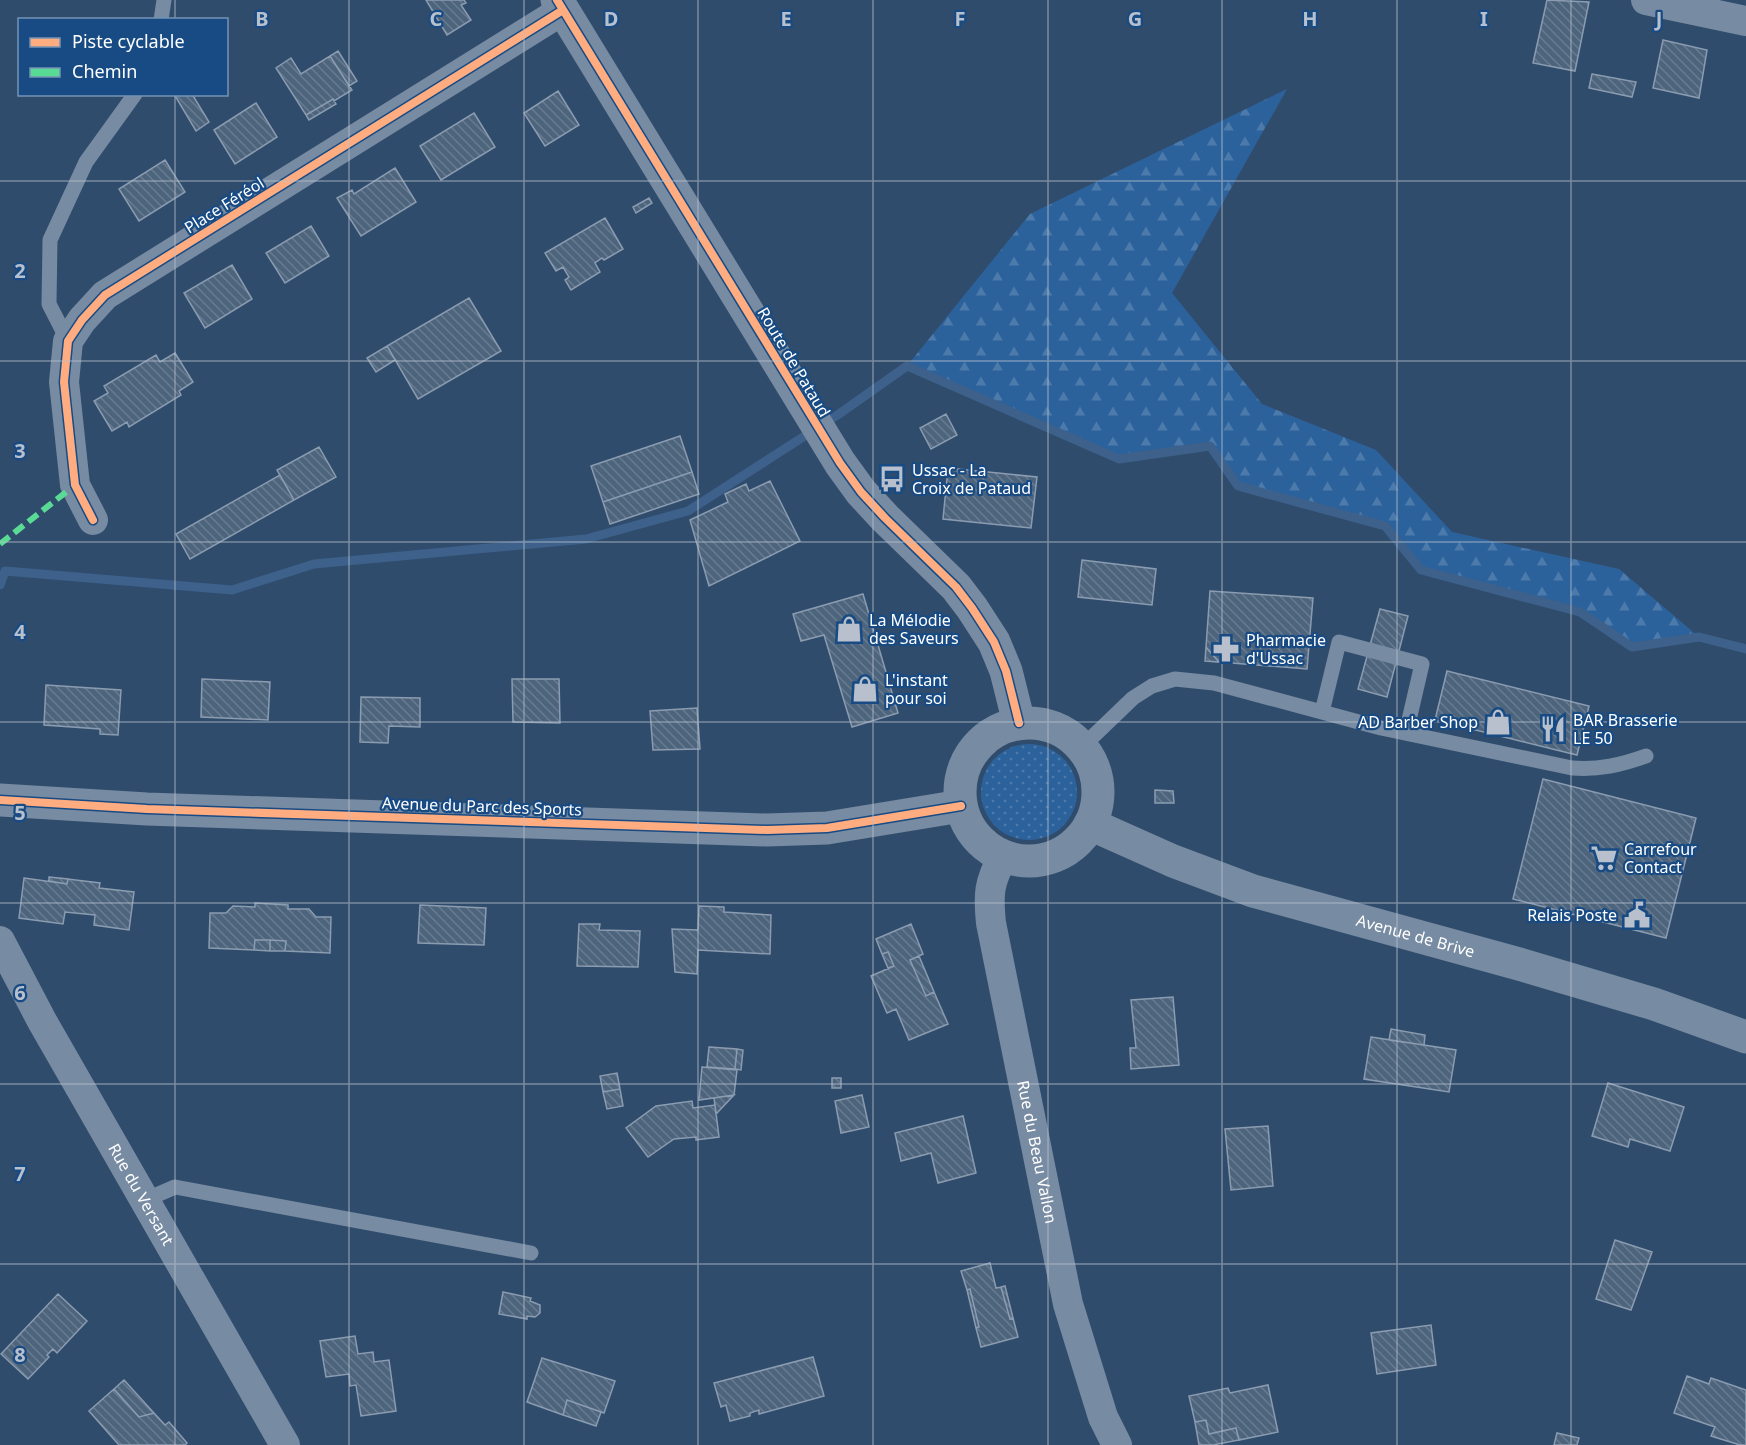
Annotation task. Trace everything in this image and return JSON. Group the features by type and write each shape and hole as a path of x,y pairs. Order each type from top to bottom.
{"street":[{"path":"1646,0 1746,21"},
{"name":"Place Féréol","path":"93,520 75,485 64,382 68,341 82,320 105,295 560,5"},
{"name":"Route de Pataud","path":"560,5 819,429 861,492 956,587 994,642 1006,671 1020,723"},
{"path":"1020,723 1047,725 1066,734 1082,747 1095,771 1098,798 1090,824 1081,838 1068,849 1053,857 1036,861 1019,861 1003,856 984,845 969,827 961,806 960,784 966,762 980,743 998,730 1020,723"},
{"name":"Avenue du Parc des Sports","path":"0,800 147,809 767,830 827,828 961,806"},
{"name":"Avenue de Brive","path":"1090,824 1173,861 1253,891 1644,1001 1746,1037"},
{"name":"Rue du Beau Vallon","path":"1003,856 992,876 988,898 994,934 1068,1304 1103,1417 1117,1445"},
{"name":"Rue du Versant","path":"0,941 42,1021 285,1445"}],"lane":[{"path":"161,18 164,0"},
{"path":"68,341 49,304 50,240 86,162 134,96"},
{"path":"1322,712 1338,642 1422,664 1406,733"},
{"path":"1082,747 1133,698 1152,686 1175,679 1214,683 1406,733 1572,768 1591,769 1618,766 1646,756"},
{"path":"145,1200 175,1187 531,1253"}],"green space":[{"path":"1287,89 1172,293 1262,404 1376,450 1452,532 1619,569 1699,637 1632,647 1580,612 1421,570 1385,526 1238,486 1210,446 1119,459 907,366 1030,214"},
{"path":"1029,744 1047,748 1063,758 1073,774 1077,792 1073,810 1063,826 1047,836 1029,840 1011,836 995,826 985,810 981,792 985,774 995,758 1011,748"}],"building":[{"path":"426,0 464,0 466,3 461,5 471,20 447,35"},
{"path":"1547,0 1589,2 1575,71 1533,63"},
{"path":"1663,40 1707,50 1699,98 1653,88"},
{"path":"338,51 357,81 349,86 330,56"},
{"path":"330,56 352,90 306,115 276,68 291,58 301,74"},
{"path":"1592,74 1636,82 1632,97 1589,88"},
{"path":"558,91 579,125 545,146 524,113"},
{"path":"175,96 193,96 209,122 196,131"},
{"path":"333,99 336,104 309,120 306,115"},
{"path":"256,103 277,137 235,164 214,130"},
{"path":"474,113 495,147 441,180 420,146"},
{"path":"165,160 185,192 139,221 119,189"},
{"path":"395,168 416,202 361,236 337,198 352,190 354,194"},
{"path":"649,198 652,203 636,213 633,207"},
{"path":"605,218 623,249 595,263 600,272 571,290 565,280 569,277 563,267 556,271 545,253"},
{"path":"311,226 329,256 285,283 266,253"},
{"path":"232,265 252,299 205,328 184,293"},
{"path":"469,298 501,351 418,399 387,346"},
{"path":"387,346 395,360 376,372 367,358"},
{"path":"175,353 193,382 179,391 181,395 129,427 127,422 112,431 94,401 108,393 104,386 156,355 160,362"},
{"path":"946,414 957,435 931,449 920,428"},
{"path":"680,436 692,472 603,502 591,466"},
{"path":"319,447 336,477 294,500 277,470"},
{"path":"948,468 1037,477 1031,528 943,519"},
{"path":"692,472 699,494 610,524 603,502"},
{"path":"280,475 294,500 190,559 176,534"},
{"path":"770,481 800,541 709,586 690,520 728,502 725,494 746,484 749,491"},
{"path":"1082,560 1156,569 1152,605 1078,597"},
{"path":"1210,591 1313,598 1307,669 1219,662 1206,647"},
{"path":"863,594 898,713 852,727 824,635 801,641 793,614"},
{"path":"1380,609 1408,616 1387,697 1358,689"},
{"path":"1206,647 1219,662 1205,661"},
{"path":"1447,671 1589,706 1577,755 1435,720"},
{"path":"202,679 270,682 268,720 201,717"},
{"path":"512,679 559,679 560,723 513,722"},
{"path":"46,685 121,690 118,735 100,734 100,729 44,725"},
{"path":"361,697 420,698 420,727 389,726 388,743 360,742"},
{"path":"697,708 700,749 653,750 650,711"},
{"name":"Carrefour Contact","path":"1543,779 1696,818 1666,938 1513,899"},
{"path":"1155,790 1173,791 1174,803 1155,803"},
{"path":"49,877 68,879 67,884 49,881"},
{"path":"24,878 67,884 68,879 100,883 99,888 134,892 129,930 94,925 95,915 65,912 63,924 19,918"},
{"path":"255,903 288,905 288,909 309,909 316,917 331,917 330,953 285,951 286,941 270,940 255,940 254,950 209,948 210,913 226,913 233,906 255,907"},
{"path":"420,905 486,908 484,945 418,943"},
{"path":"699,906 724,907 724,912 771,915 770,954 698,950 697,974 675,972 672,929 698,930"},
{"path":"579,924 600,924 599,930 640,931 638,967 577,966"},
{"path":"911,924 923,954 910,960 926,996 934,992 948,1024 909,1040 896,1009 887,1013 871,976 894,966 888,952 882,954 876,939"},
{"path":"255,940 270,940 270,951 254,950"},
{"path":"270,940 286,941 285,951 270,951"},
{"path":"888,952 894,966 888,968 882,954"},
{"path":"919,956 934,992 926,996 910,960"},
{"path":"1173,997 1179,1065 1131,1069 1130,1048 1136,1048 1131,1000"},
{"path":"1391,1029 1425,1035 1424,1045 1389,1040"},
{"path":"1371,1037 1456,1050 1449,1092 1364,1079"},
{"path":"709,1047 737,1049 735,1069 707,1067"},
{"path":"737,1049 743,1050 741,1070 735,1069"},
{"path":"702,1067 737,1070 734,1095 699,1100"},
{"path":"617,1073 620,1089 603,1092 600,1076"},
{"path":"832,1078 841,1078 841,1088 832,1088"},
{"path":"1608,1083 1684,1107 1670,1151 1630,1139 1628,1147 1592,1136"},
{"path":"620,1089 623,1106 607,1109 603,1092"},
{"path":"734,1095 716,1114 714,1098"},
{"path":"862,1095 869,1127 841,1133 835,1101"},
{"path":"692,1101 693,1108 715,1105 719,1137 696,1140 696,1137 674,1139 648,1157 626,1128 656,1106"},
{"path":"963,1116 976,1173 938,1183 931,1153 901,1161 895,1133"},
{"path":"1268,1126 1273,1186 1231,1190 1225,1129"},
{"path":"1615,1240 1652,1252 1631,1310 1596,1299"},
{"path":"990,1263 996,1288 1001,1287 1018,1337 981,1347 970,1289 967,1290 961,1271"},
{"path":"1005,1286 1013,1318 1010,1319 1001,1287"},
{"path":"970,1289 979,1327 976,1328 967,1290"},
{"path":"503,1292 531,1298 530,1301 540,1305 540,1313 535,1317 527,1316 527,1319 499,1314"},
{"path":"58,1294 87,1321 57,1353 53,1349 47,1355 49,1357 28,1379 1,1354"},
{"path":"1431,1325 1436,1365 1377,1374 1371,1333"},
{"path":"355,1336 358,1354 373,1352 374,1362 389,1360 396,1411 361,1416 356,1385 350,1386 349,1374 326,1377 320,1341"},
{"path":"813,1357 824,1396 759,1414 759,1410 750,1413 750,1416 730,1421 726,1405 721,1407 714,1383"},
{"path":"542,1358 615,1381 604,1413 567,1400 563,1415 527,1402"},
{"path":"1687,1376 1709,1384 1711,1378 1746,1390 1746,1445 1711,1436 1715,1427 1674,1413"},
{"path":"124,1380 154,1413 139,1417 114,1389"},
{"path":"1268,1385 1278,1432 1239,1440 1236,1428 1209,1434 1206,1420 1195,1422 1189,1396 1228,1388 1230,1393"},
{"path":"114,1389 139,1417 154,1413 165,1425 169,1422 187,1443 185,1445 119,1445 89,1411"},
{"path":"567,1400 601,1412 596,1426 563,1415"},
{"path":"1206,1420 1209,1434 1236,1428 1239,1440 1199,1445 1195,1422"},
{"path":"1557,1433 1579,1438 1577,1445 1554,1445"}],"waterway":[{"path":"0,585 5,571 232,590 314,564 586,539 688,511 839,414 907,366 1119,459 1210,446 1238,486 1385,526 1421,570 1580,612 1632,647 1699,637 1746,649"}],"marked path":[{"path":"0,544 75,485"}],"cycle path":[{"path":"557,0 840,463 861,492 885,518 956,587 994,642 1006,671 1019,723"},
{"path":"93,520 75,485 64,382 68,341 82,320 105,295 563,10"},
{"path":"0,800 147,809 767,830 827,828 961,806"}],"place":[{"name":"Ussac - La Croix de Pataud","path":"892,479"},
{"name":"La Mélodie des Saveurs","path":"849,629"},
{"name":"Pharmacie d'Ussac","path":"1226,649"},
{"name":"L'instant pour soi","path":"865,689"},
{"name":"AD Barber Shop","path":"1498,722"},
{"name":"BAR Brasserie LE 50","path":"1553,729"},
{"name":"Carrefour Contact","path":"1604,858"},
{"name":"Relais Poste","path":"1637,915"}]}
